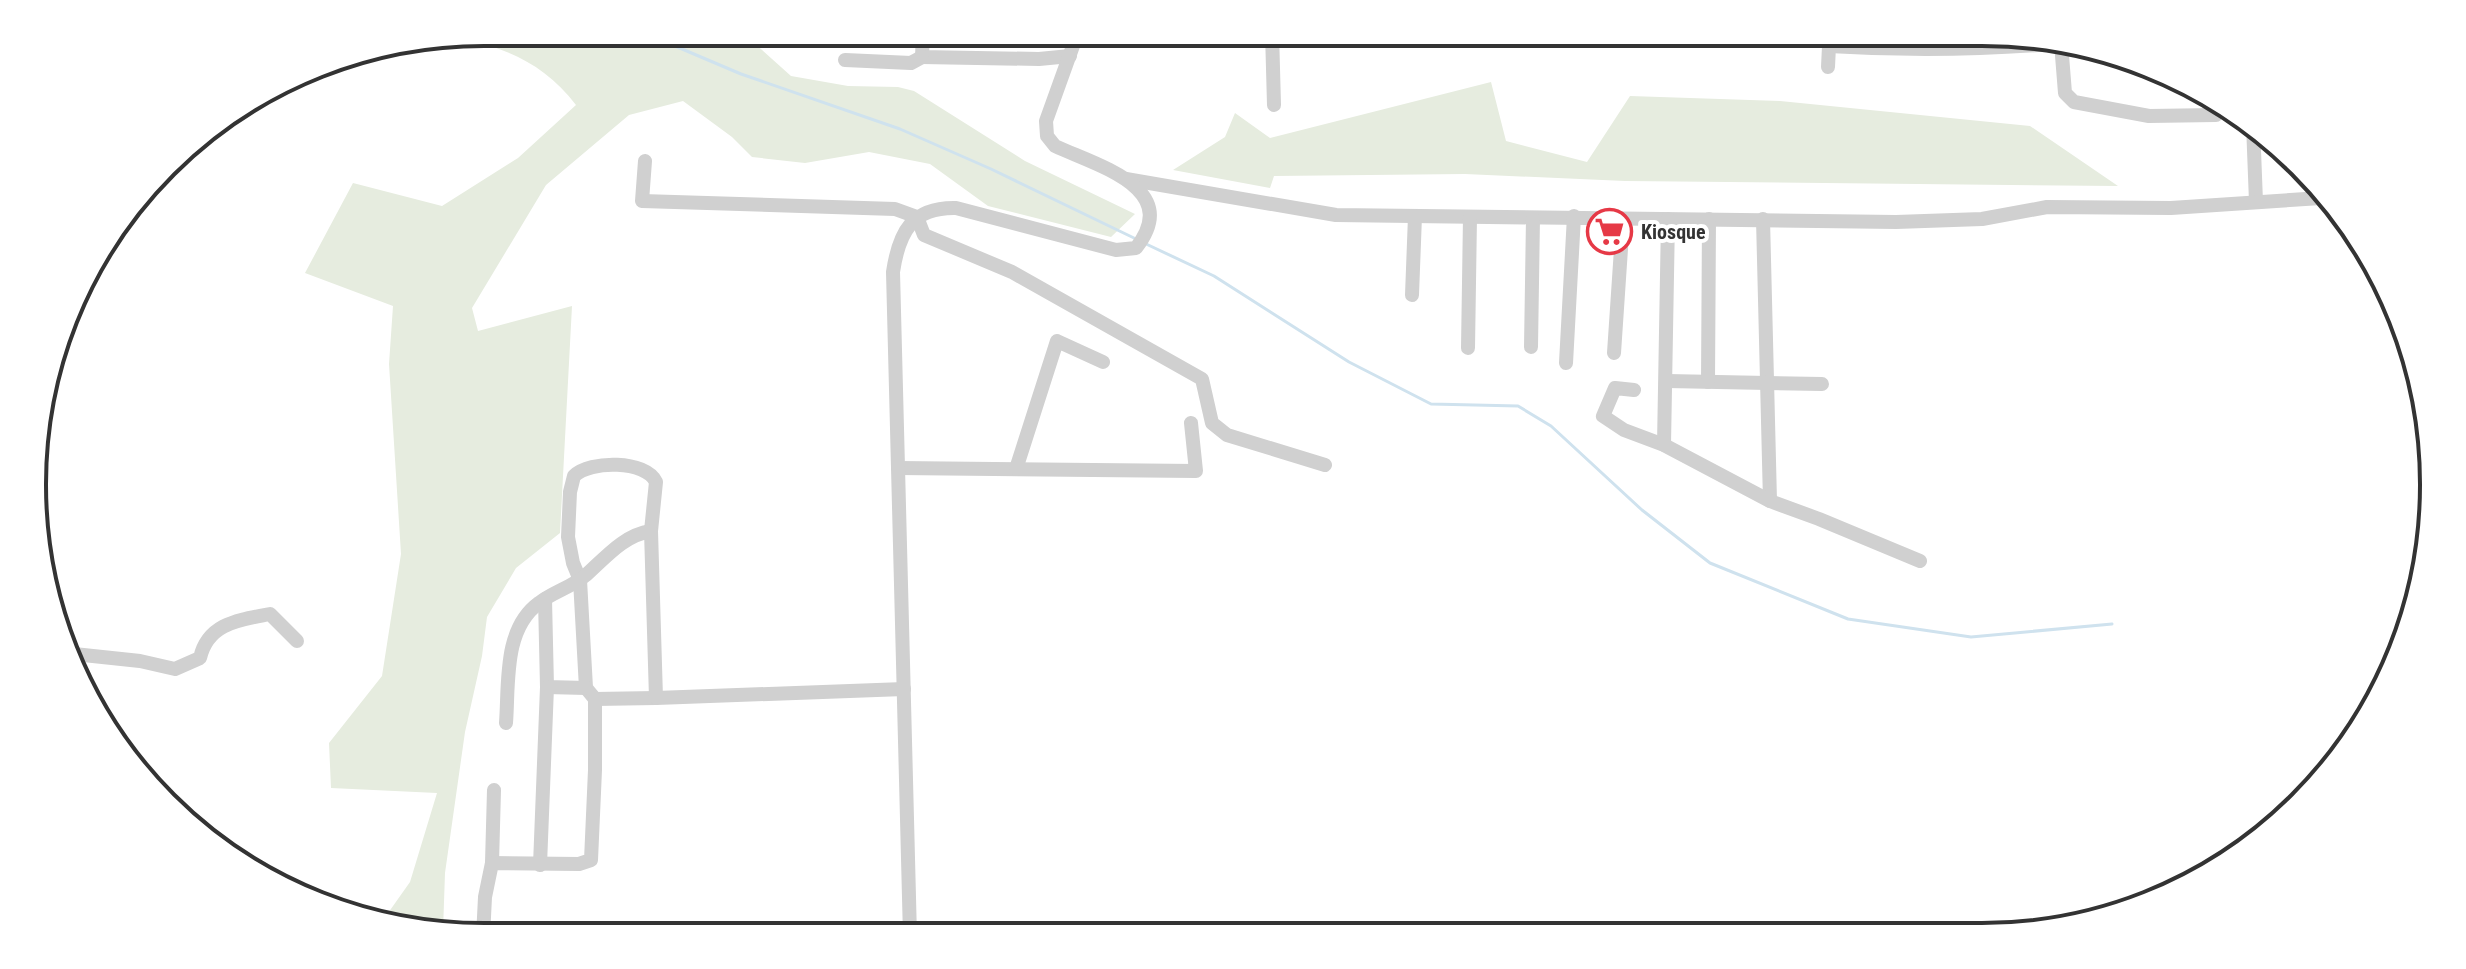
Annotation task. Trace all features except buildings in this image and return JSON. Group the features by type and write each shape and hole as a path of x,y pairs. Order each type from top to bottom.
{"street":[{"path":"922,46 922,57"},
{"path":"910,923 893,272 896,249 917,217 934,208 956,208 1116,250 1136,248 1147,233 1151,214 1145,196 1125,179 1055,146 1047,136 1046,121 1073,46"},
{"path":"1272,46 1274,105"},
{"path":"1828,46 1828,67"},
{"path":"1894,46 1942,51 2005,47"},
{"path":"2063,53 2065,93 2067,99 2074,102 2149,116 2216,115"},
{"path":"845,60 911,63 922,57 1039,59 1070,56"},
{"path":"2254,141 2256,202"},
{"path":"645,161 642,201 895,209 917,217 924,235 1012,272 1202,379 1212,423 1227,435 1325,465"},
{"path":"1125,179 1336,215 1896,222 1982,219 2047,207 2171,208 2314,198"},
{"path":"1412,295 1415,216"},
{"path":"1566,363 1574,216"},
{"path":"1468,348 1470,217"},
{"path":"1531,347 1533,218"},
{"path":"1614,353 1623,219"},
{"path":"1664,445 1668,219"},
{"path":"1708,382 1709,219"},
{"path":"1763,219 1770,501"},
{"path":"1016,469 1057,341 1103,362"},
{"path":"1667,381 1822,384"},
{"path":"1634,390 1615,388 1603,416 1624,430 1664,445 1770,501 1920,561"},
{"path":"898,468 1196,471 1191,423"},
{"path":"492,863 586,863 593,855 591,693 580,580 568,537 570,492 574,476 587,467 639,466 656,482 651,531 656,698"},
{"path":"506,723 512,649 522,618 545,599 580,580 627,539 651,531"},
{"path":"540,865 547,687 545,599"},
{"path":"80,655 140,661 175,669 200,658 203,644 223,624 270,614 297,641"},
{"path":"547,687 656,698 904,689"},
{"path":"484,923 492,863 494,790"}],"shaded area":[{"path":"490,46 758,46 791,76 848,86 898,87 914,91 1025,161 1135,214 1111,237 988,206 930,164 869,152 805,163 752,157 732,137 683,101 629,115 546,185 472,308 478,331 572,306 560,533 516,568 487,617 482,656 465,732 445,873 443,921 389,912 410,882 437,793 331,788 329,743 382,676 401,554 389,364 393,306 305,273 353,183 442,206 518,158 576,105 551,78 507,52"},
{"path":"1491,82 1506,141 1587,162 1630,96 1780,101 2030,126 2118,186 1625,181 1465,174 1274,176 1270,188 1173,170 1225,137 1235,113 1270,138"}],"waterway":[{"path":"675,46 741,74 900,129 1134,238"},
{"path":"1144,243 1214,276 1349,362 1431,404 1518,406 1551,426 1642,510 1710,563 1848,619 1971,637 2112,624"}],"place":[{"name":"Kiosque","path":"1610,232"}]}
